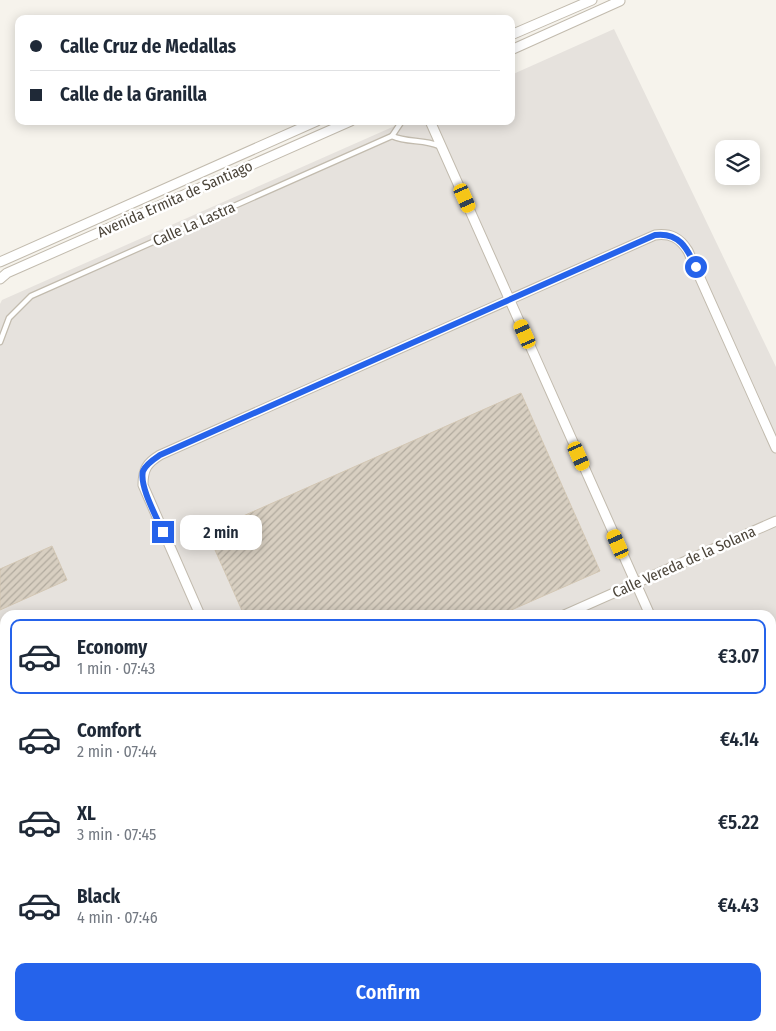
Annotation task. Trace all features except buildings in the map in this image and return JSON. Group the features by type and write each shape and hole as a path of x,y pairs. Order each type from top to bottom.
{"street":[{"path":"515,33 592,0"},
{"path":"515,48 620,1"},
{"name":"Avenida Ermita de Santiago","path":"0,262 308,125"},
{"name":"Avenida Ermita de Santiago","path":"0,279 7,273 342,125"},
{"path":"432,125 648,610"},
{"path":"198,610 143,485 143,471 150,461 655,235 663,234 678,239 688,252 776,448"},
{"name":"Calle Vereda de la Solana","path":"575,610 776,521"}],"lane":[{"path":"399,125 392,136 400,140 430,142 442,148"},
{"name":"Calle La Lastra","path":"0,342 9,318 31,296 392,136"}],"shaded area":[{"path":"614,29 776,367 776,610 0,610 0,304 2,300 397,125 515,125 515,73"}],"route":[{"path":"163,532 143,485 143,471 150,461 160,455 655,235 674,236 682,242 696,267"}]}
